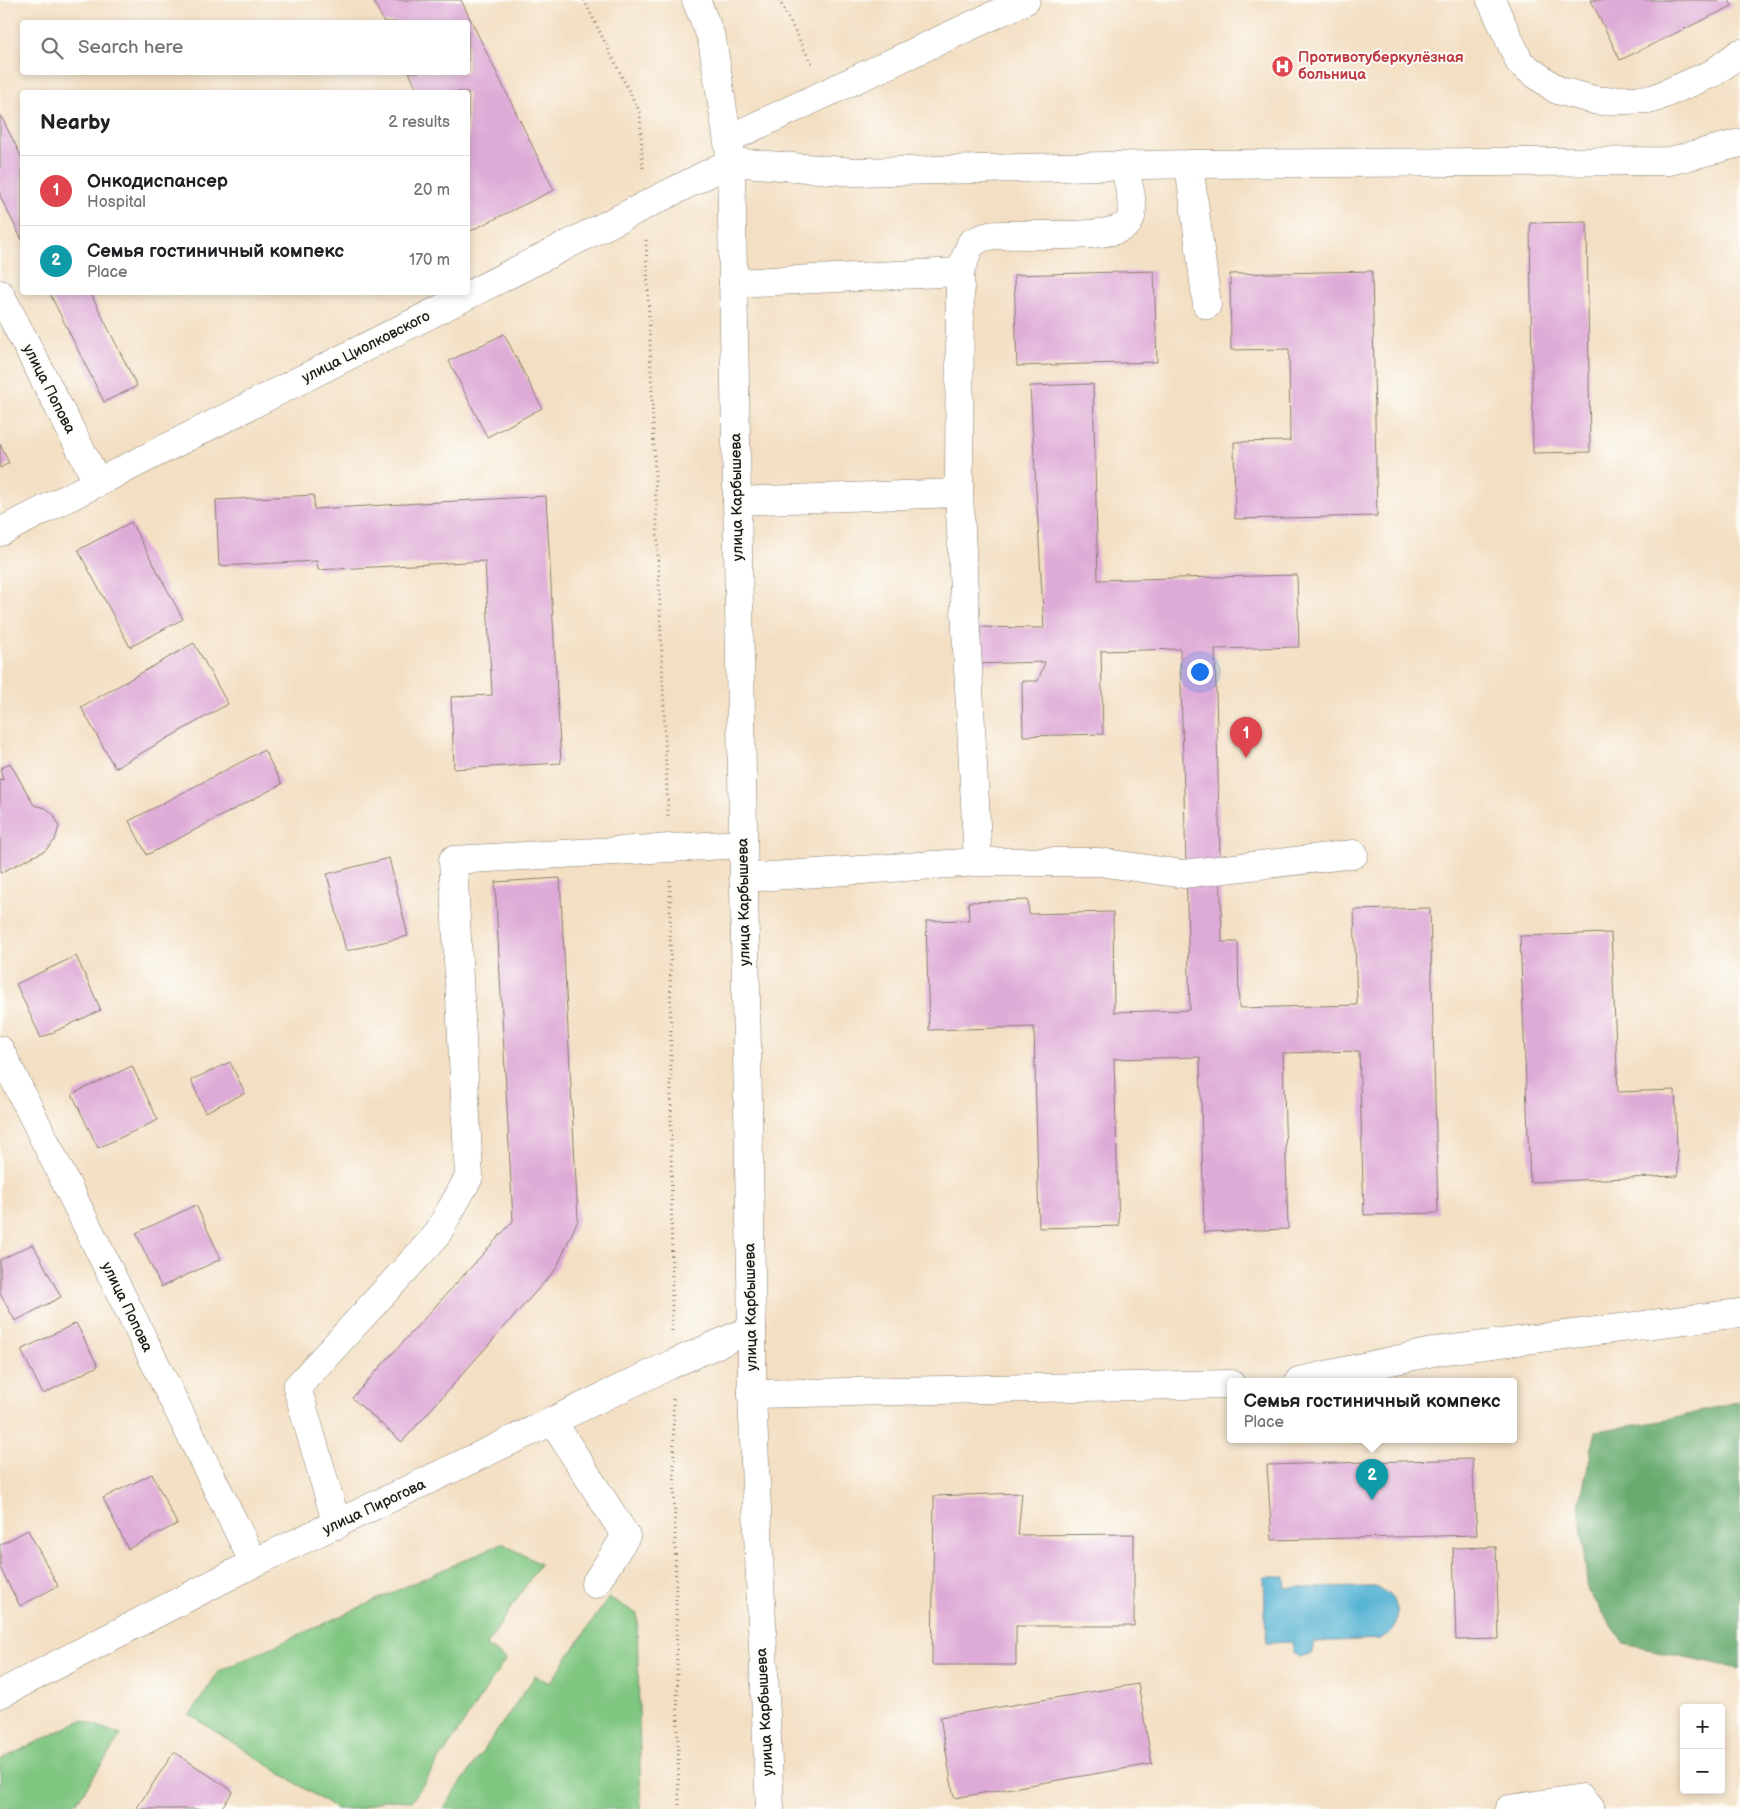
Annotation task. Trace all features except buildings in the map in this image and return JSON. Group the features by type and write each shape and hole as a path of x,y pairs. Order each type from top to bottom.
{"street":[{"name":"улица Карбышева","path":"696,0 712,38 729,150 733,283 752,1394 770,1809"},
{"name":"улица Циолковского","path":"470,294 644,206 729,150 826,94 1026,0"},
{"path":"1491,0 1520,63 1556,90 1598,101 1653,99 1713,73 1740,53"},
{"path":"729,150 855,172 1189,164 1670,161 1740,143"},
{"path":"1189,164 1206,305"},
{"path":"978,862 959,493 960,272 971,243 988,236 1099,234 1124,228 1130,222 1132,212 1125,167"},
{"path":"733,283 960,272"},
{"name":"улица Попова","path":"0,294 98,483"},
{"name":"улица Циолковского","path":"0,532 469,295"},
{"path":"737,501 959,493"},
{"path":"337,1525 297,1387 436,1236 469,1177 453,860 743,844"},
{"path":"743,878 978,862 1099,862 1183,874 1354,854"},
{"name":"улица Попова","path":"0,1050 254,1563"},
{"path":"1313,1378 1436,1351 1740,1313"},
{"name":"улица Пирогова","path":"0,1694 254,1563 672,1364 752,1329"},
{"path":"752,1394 1227,1384"},
{"path":"553,1422 626,1536 594,1584"},
{"path":"1509,1809 1582,1798 1591,1809"}],"path":[{"path":"584,0 640,113 670,848 672,1364 680,1809"},
{"path":"779,0 826,94"}],"green space":[{"path":"1740,1401 1740,1669 1625,1644 1588,1592 1579,1506 1596,1431 1668,1420"},
{"path":"502,1543 540,1564 486,1646 506,1659 412,1801 384,1800 358,1809 336,1809 190,1715 219,1671"},
{"path":"609,1597 637,1614 641,1809 443,1809 535,1676 550,1683"},
{"path":"82,1720 121,1735 72,1809 0,1809 0,1760"}],"water":[{"path":"1264,1577 1285,1577 1286,1588 1375,1587 1391,1597 1395,1604 1397,1619 1394,1627 1380,1639 1315,1642 1313,1653 1300,1657 1294,1653 1292,1642 1266,1643"}],"place":[{"name":"Противотуберкулёзная больница","path":"1282,66"},
{"name":"Онкодиспансер","path":"1246,758"},
{"name":"Семья гостиничный компекс","path":"1372,1500"}]}
